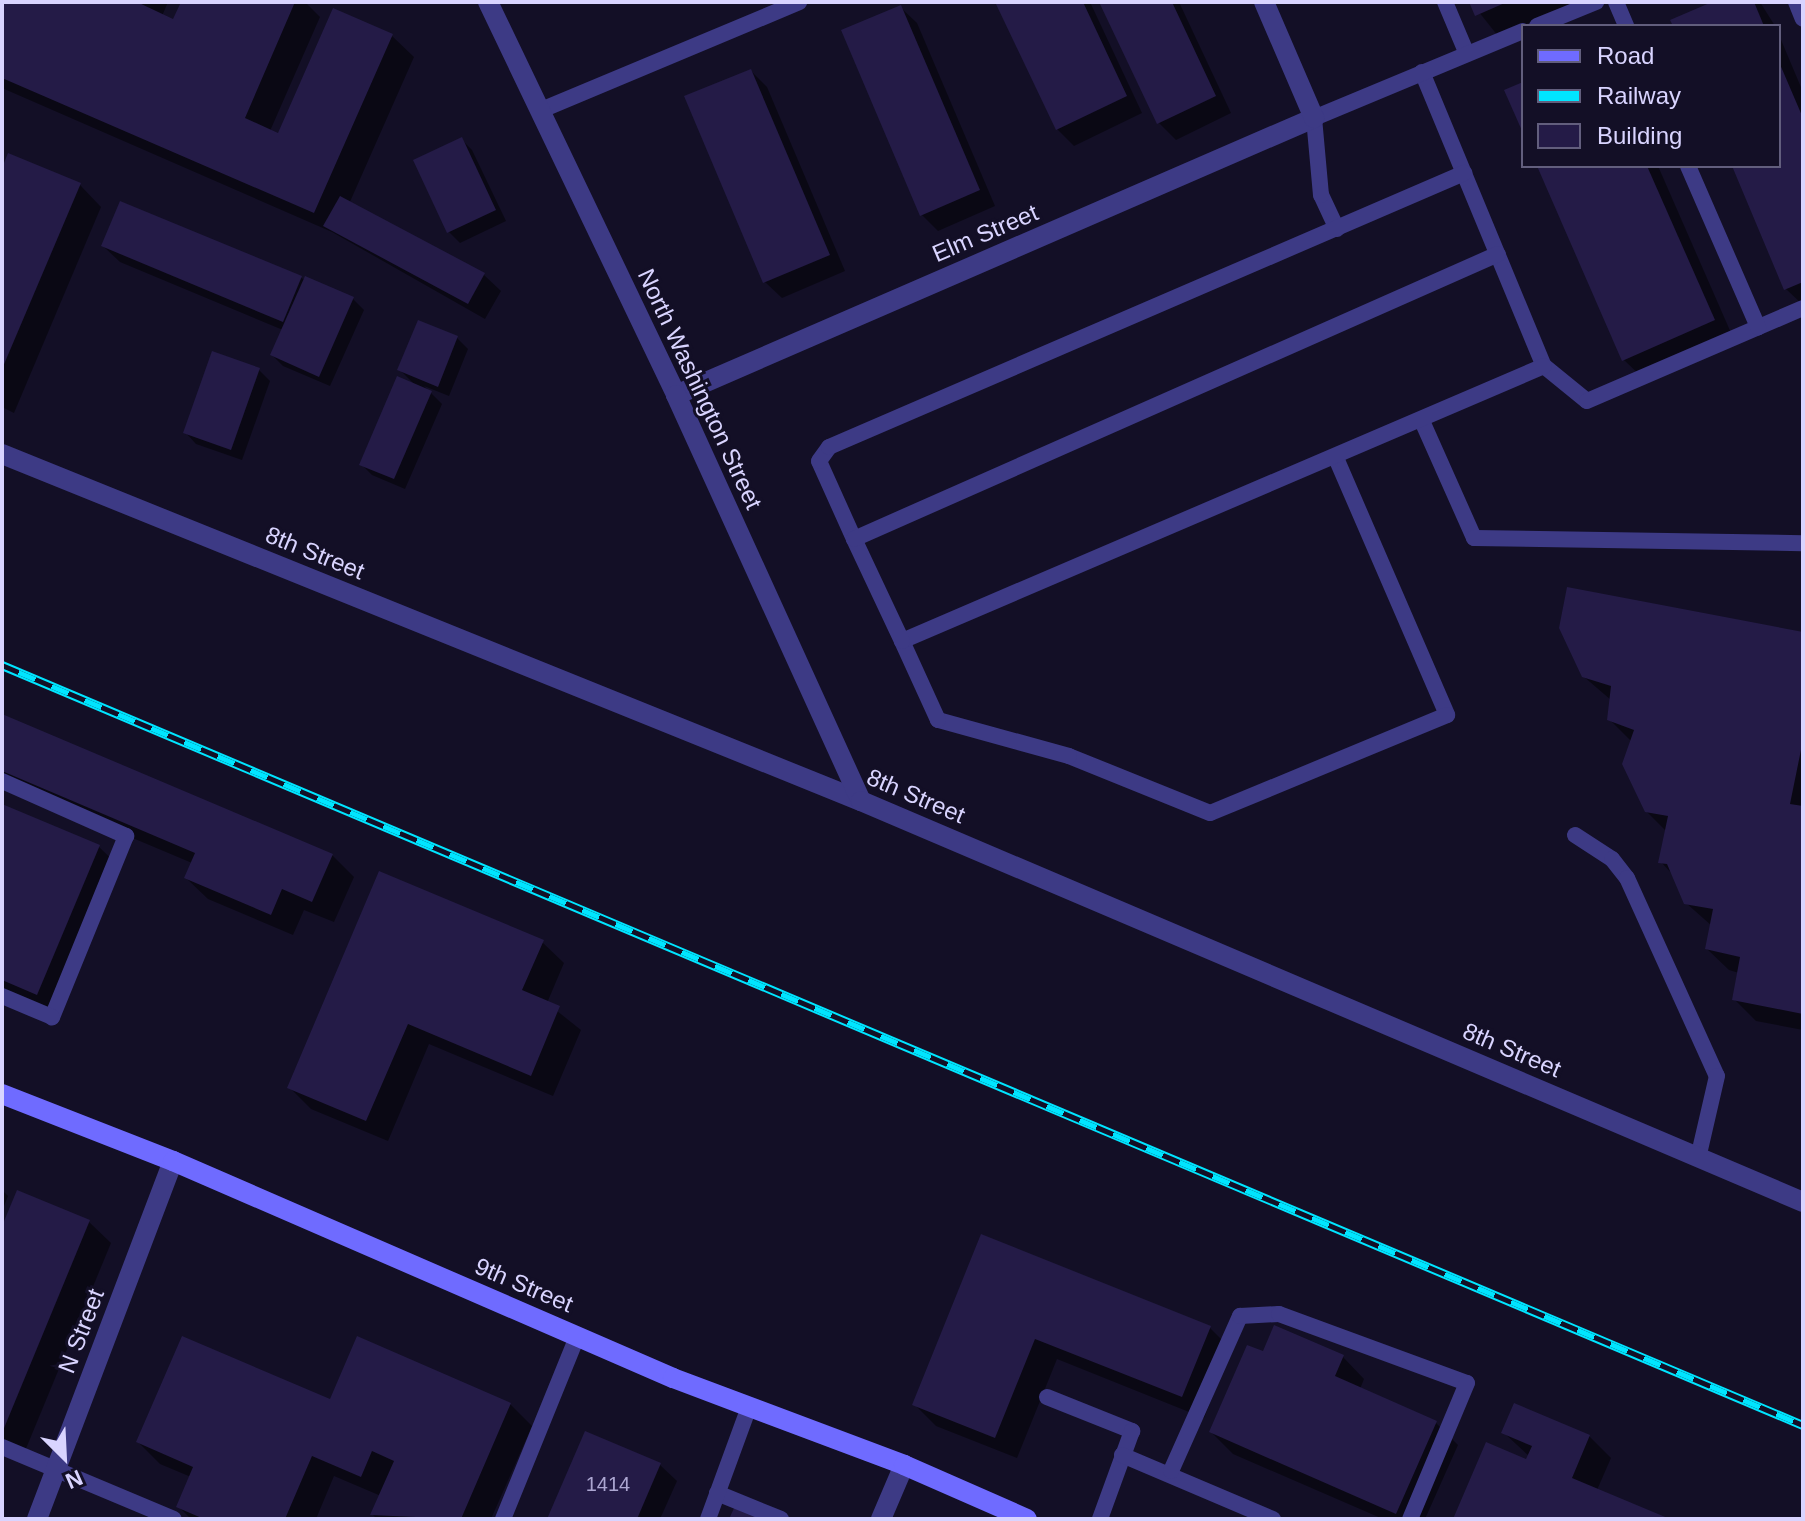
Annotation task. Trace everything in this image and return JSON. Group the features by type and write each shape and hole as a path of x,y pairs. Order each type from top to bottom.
{"main road":[{"name":"9th Street","path":"2,1094 173,1161 577,1337 749,1407 904,1465 1027,1519"}],"street":[{"path":"1264,2 1314,118"},
{"name":"North Washington Street","path":"486,6 676,395 861,801"},
{"name":"Elm Street","path":"676,395 1314,118"},
{"name":"8th Street","path":"2,454 861,801 1803,1202"},
{"name":"N Street","path":"37,1519 173,1161"},
{"path":"881,1519 904,1465"}],"lane":[{"path":"539,111 799,2"},
{"path":"1445,2 1467,54"},
{"path":"1542,24 1596,2"},
{"path":"1616,2 1625,24"},
{"path":"1796,2 1803,19"},
{"path":"1337,229 1321,195 1314,118 1521,32"},
{"path":"1422,72 1544,366 1587,401 1803,308"},
{"path":"1689,168 1758,327"},
{"path":"1336,458 1447,715 1210,813 1069,756 938,720 819,461 829,447 1464,173"},
{"path":"854,539 1498,254"},
{"path":"902,641 1336,458 1544,366"},
{"path":"1422,421 1474,538 1803,543"},
{"path":"2,781 126,836 52,1017 2,996"},
{"path":"1575,835 1612,859 1627,878 1717,1076 1698,1158"},
{"path":"1171,1471 1240,1316 1279,1314 1467,1383 1410,1519"},
{"path":"503,1519 577,1337"},
{"path":"1047,1397 1132,1431 1100,1519"},
{"path":"708,1519 749,1407"},
{"path":"2,1447 174,1519"},
{"path":"1122,1455 1171,1471 1273,1519"},
{"path":"717,1493 781,1519"}],"building":[{"path":"2,2 137,2 173,19 181,2 295,2 245,118 278,133 333,8 393,34 314,213 2,78"},
{"path":"995,2 1083,2 1127,96 1056,130"},
{"path":"1099,2 1172,2 1216,96 1157,124"},
{"path":"1469,2 1507,2 1475,16"},
{"path":"1712,2 1754,2 1763,24 1672,24 1670,20"},
{"path":"901,5 980,190 920,216 841,30"},
{"path":"1781,67 1803,118 1803,282 1784,290 1733,168 1781,168"},
{"path":"751,69 830,255 763,283 684,96"},
{"path":"1521,83 1521,128 1504,90"},
{"path":"462,137 496,210 447,233 413,160"},
{"path":"8,153 81,183 2,369 2,168"},
{"path":"1538,168 1648,168 1715,320 1622,361"},
{"path":"340,196 485,273 468,304 323,226"},
{"path":"120,201 302,276 283,322 101,246"},
{"path":"305,276 354,297 319,377 270,355"},
{"path":"418,320 458,336 438,387 397,370"},
{"path":"212,351 260,368 231,450 183,433"},
{"path":"397,376 432,391 394,479 359,465"},
{"path":"1567,587 1803,632 1803,740 1790,804 1803,806 1803,1014 1732,1000 1740,957 1705,949 1713,909 1684,904 1667,864 1658,863 1668,816 1645,812 1622,764 1634,730 1607,720 1611,686 1582,677 1559,628"},
{"path":"2,714 333,854 312,902 282,889 271,915 184,878 195,853 2,771"},
{"path":"2,804 100,845 37,995 2,980"},
{"path":"379,871 544,940 522,990 560,1006 531,1076 408,1024 366,1121 287,1088"},
{"path":"17,1190 90,1220 2,1433 2,1226"},
{"path":"981,1234 1211,1326 1182,1397 1035,1339 995,1438 912,1405"},
{"path":"1274,1325 1344,1355 1335,1376 1437,1421 1396,1514 1209,1432 1247,1345 1263,1351"},
{"path":"182,1336 330,1399 357,1336 511,1403 461,1519 370,1515 394,1461 372,1451 361,1477 312,1456 285,1519 204,1519 176,1507 193,1467 136,1442"},
{"path":"1514,1403 1590,1435 1572,1478 1670,1519 1453,1519 1486,1442 1526,1459 1532,1446 1501,1433"},
{"path":"585,1431 661,1463 637,1519 547,1519"},
{"path":"735,1506 766,1519 729,1519"}],"railway":[{"path":"2,665 1803,1425"}]}
